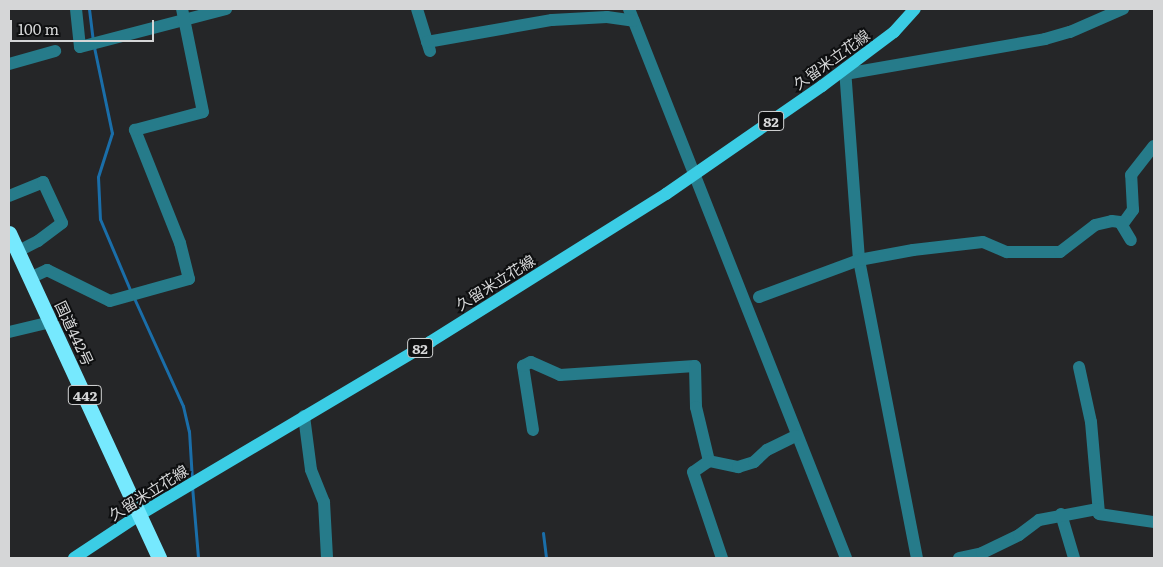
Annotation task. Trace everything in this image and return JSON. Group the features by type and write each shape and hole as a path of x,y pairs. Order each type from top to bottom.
{"highway":[{"name":"国道442号","path":"9,232 159,558"}],"main road":[{"name":"久留米立花線","path":"74,558 139,515 430,342 696,173 845,71 894,32 915,9"}],"street":[{"path":"76,9 80,47 184,14 226,9"},
{"path":"417,9 428,47 552,20 607,17 634,21"},
{"path":"629,9 696,173 796,436 846,558"},
{"path":"917,558 859,260 845,71 1044,39 1070,32 1123,9"},
{"path":"30,278 47,270 110,301 189,279 180,243 135,130 202,112 184,14"},
{"path":"9,64 55,51"},
{"path":"1122,225 1132,210 1131,175 1154,146"},
{"path":"9,196 43,182 62,223 38,241 18,251"},
{"path":"759,297 859,260 983,242 1007,252 1060,252 1094,226 1112,222 1122,225 1131,240"},
{"path":"9,332 51,322"},
{"path":"533,430 518,363 536,362 560,375 695,366 696,407 709,461"},
{"path":"1079,367 1097,465 1098,509 1100,514 1154,522"},
{"path":"304,416 311,470 324,502 327,558"},
{"path":"722,558 693,472 709,461 738,467 754,462 780,442 796,436"},
{"path":"959,558 982,553 1019,535 1039,520 1061,514 1098,509"},
{"path":"1061,514 1074,558"}],"waterway":[{"path":"89,9 93,40"},
{"path":"94,47 112,133 98,177 100,219 131,292"},
{"path":"134,298 183,406 189,431 192,480"},
{"path":"192,486 198,558"},
{"path":"543,533 546,558"}]}
